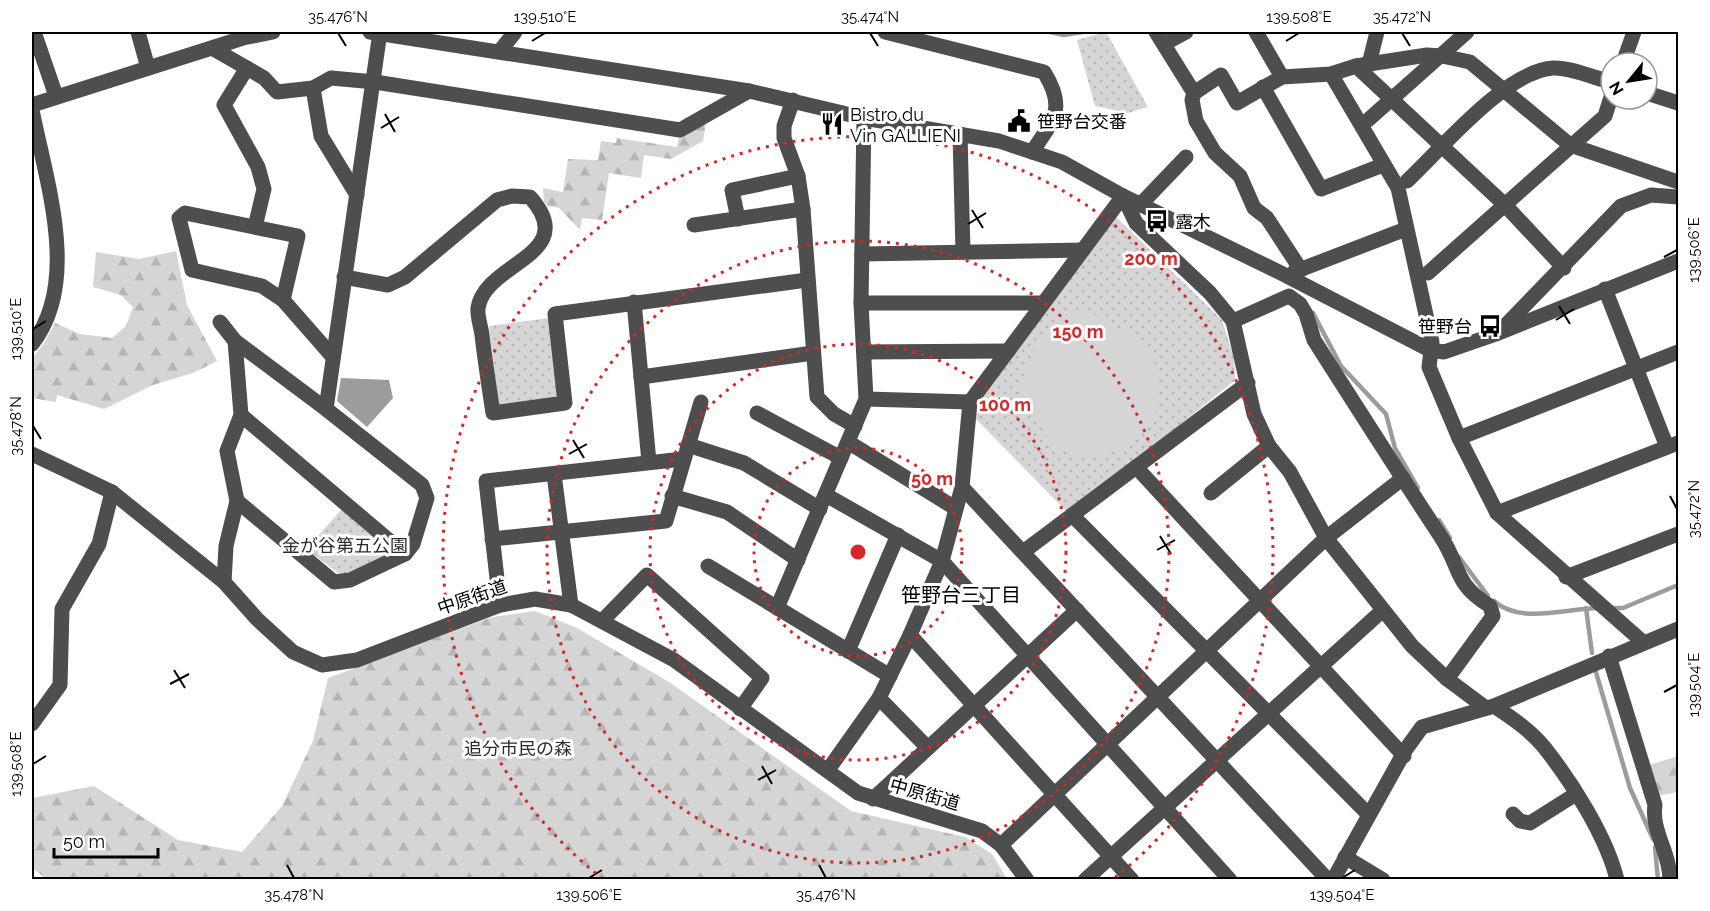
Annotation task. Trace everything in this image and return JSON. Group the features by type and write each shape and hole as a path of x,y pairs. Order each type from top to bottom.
{"street":[{"path":"34,32 56,96"},
{"path":"138,32 148,68"},
{"path":"32,105 212,48 273,32"},
{"path":"326,409 375,82 377,32 749,91 864,118 999,141 1062,162 1140,205 1294,275 1430,351 1444,352 1498,333 1678,261"},
{"path":"500,51 515,32"},
{"path":"885,32 1044,72 1051,83 1058,106 1050,124 1032,152"},
{"path":"1186,32 1160,38 1194,93"},
{"path":"1256,32 1281,77"},
{"path":"1363,65 1377,32"},
{"path":"1368,120 1467,32"},
{"path":"1627,51 1634,32"},
{"path":"212,48 264,78 277,92 313,88 331,78 375,82 680,130 749,91"},
{"path":"1289,296 1294,275 1267,218 1254,208 1240,176 1215,153 1197,121 1192,100 1194,93 1221,75 1237,103 1281,77 1331,74 1363,65 1427,55 1470,62 1570,145 1678,182"},
{"path":"1363,65 1391,99 1505,205 1564,268"},
{"path":"248,68 224,105 258,167 264,189 255,227"},
{"path":"1407,181 1503,88 1524,75 1554,68 1599,79"},
{"path":"1331,74 1398,188 1432,342 1429,367 1459,438 1497,513 1566,577 1644,643"},
{"path":"1263,87 1321,189 1383,165"},
{"path":"313,88 321,135 357,195"},
{"path":"1659,97 1678,103"},
{"path":"793,100 784,126 784,138 798,176 803,209 817,397 834,414 855,426"},
{"path":"32,110 54,224 58,279 50,316 32,344"},
{"path":"1428,273 1605,116 1607,111"},
{"path":"777,608 866,399 861,303 864,118"},
{"path":"960,134 963,252"},
{"path":"1140,205 1186,157"},
{"path":"738,219 732,190 798,176"},
{"path":"1498,333 1564,268 1621,206 1651,195 1678,197"},
{"path":"344,277 388,285 405,277 496,200 512,196 530,197 543,211 546,228 537,247 485,291 478,308 493,413 565,404 555,314 807,280"},
{"path":"828,770 879,698 910,635 942,561 962,487 970,402 1123,196"},
{"path":"1123,196 1136,223 1210,293 1233,321 1254,414 1269,446 1290,471 1326,538 1412,646 1447,679 1490,707 1518,721 1543,746 1576,794 1612,861 1617,879"},
{"path":"694,225 803,209"},
{"path":"283,300 298,236 185,213 179,218 192,270 262,286 283,300 333,357"},
{"path":"1294,275 1406,229"},
{"path":"862,254 1083,250"},
{"path":"1497,513 1673,445 1637,367 1605,289"},
{"path":"1233,321 1289,296"},
{"path":"1289,296 1300,304 1314,340 1444,542 1460,580 1476,597 1490,606 1493,616 1447,679"},
{"path":"634,302 649,462"},
{"path":"861,303 1042,303"},
{"path":"220,322 235,341 422,485 427,498 413,544 405,554 350,580 334,582 237,501"},
{"path":"224,582 226,546 237,501 227,451 240,415 235,341"},
{"path":"864,351 1008,351"},
{"path":"1459,438 1678,352"},
{"path":"641,377 813,353"},
{"path":"1023,552 1248,383"},
{"path":"866,399 970,402"},
{"path":"492,539 666,521 701,402"},
{"path":"757,413 841,458"},
{"path":"240,415 405,554"},
{"path":"848,442 955,508"},
{"path":"1211,493 1269,446"},
{"path":"500,605 486,481 649,462 685,452 744,463 823,502 898,535 942,561 1230,879"},
{"name":"中原街道","path":"32,454 112,492 224,582 257,619 293,652 322,665 357,660 500,605 535,599 571,605 603,620 674,660 858,793 982,831 1001,844 1027,879"},
{"path":"1136,467 1404,756"},
{"path":"554,474 571,605"},
{"path":"1001,844 1326,538 1402,478"},
{"path":"962,487 1328,879"},
{"path":"32,724 60,685 62,609 99,544 112,492"},
{"path":"672,496 727,512 798,560"},
{"path":"1072,515 1369,815"},
{"path":"1566,577 1678,534"},
{"path":"848,651 898,535"},
{"path":"708,566 890,676"},
{"path":"603,620 647,575 762,678 740,709"},
{"path":"873,799 1077,610"},
{"path":"1085,879 1383,610"},
{"path":"1333,879 1406,749 1422,727 1490,707 1678,629"},
{"path":"910,635 1132,879"},
{"path":"1609,656 1655,805 1653,819 1670,862 1670,879"},
{"path":"879,698 928,748"},
{"path":"1515,821 1530,823 1576,794"},
{"path":"1345,857 1383,879"}],"green space":[{"path":"1106,32 1148,107 1128,113 1095,106 1077,40"},
{"path":"706,122 703,141 671,159 644,155 641,178 609,173 602,220 582,218 580,230 559,208 548,206 544,202 543,188 563,192 568,159 598,160 601,141 616,143 617,138 677,147 679,136"},
{"path":"1116,217 1222,320 1234,358 1235,380 1149,450 1066,511 976,419 978,401"},
{"path":"176,251 187,305 217,361 193,373 153,385 104,409 57,395 56,402 32,398 32,358 55,323 80,334 112,338 126,326 133,307 121,295 93,287 96,252 139,259"},
{"path":"1082,308 1128,333 1152,353 1159,382 1157,409 1142,432 1120,449 1098,456 1076,456 1055,446 1025,408 1019,385 1035,350 1055,320"},
{"path":"549,318 559,394 554,400 501,406 498,403 489,326"},
{"name":"金が谷第五公園","path":"342,509 390,549 388,557 341,575 306,549"},
{"name":"追分市民の森","path":"535,611 577,628 669,682 851,811 965,837 992,854 1007,879 48,880 32,868 32,798 94,786 178,840 242,852 282,806 313,741 328,678 492,617"},
{"path":"1678,756 1678,792 1657,796 1649,765"}],"shaded area":[{"path":"341,378 389,380 393,398 367,427 337,401"}],"waterway":[{"path":"1050,32 1064,35 1082,32"},
{"path":"1313,313 1341,366 1386,414 1395,448 1418,488"},
{"path":"1439,520 1450,538"},
{"path":"1459,557 1488,596"},
{"path":"1611,608 1623,608 1678,585"},
{"path":"1494,601 1505,608 1531,614 1599,608"},
{"path":"1586,608 1592,653"},
{"path":"1595,669 1630,788 1653,839"},
{"path":"1655,847 1658,880"}],"place":[{"name":"笹野台交番","path":"1019,121"},
{"name":"Bistro du Vin GALLIENI","path":"832,124"},
{"name":"露木","path":"1157,221"},
{"name":"笹野台","path":"1490,326"}],"district":[{"name":"笹野台三丁目","path":"961,595"}]}
